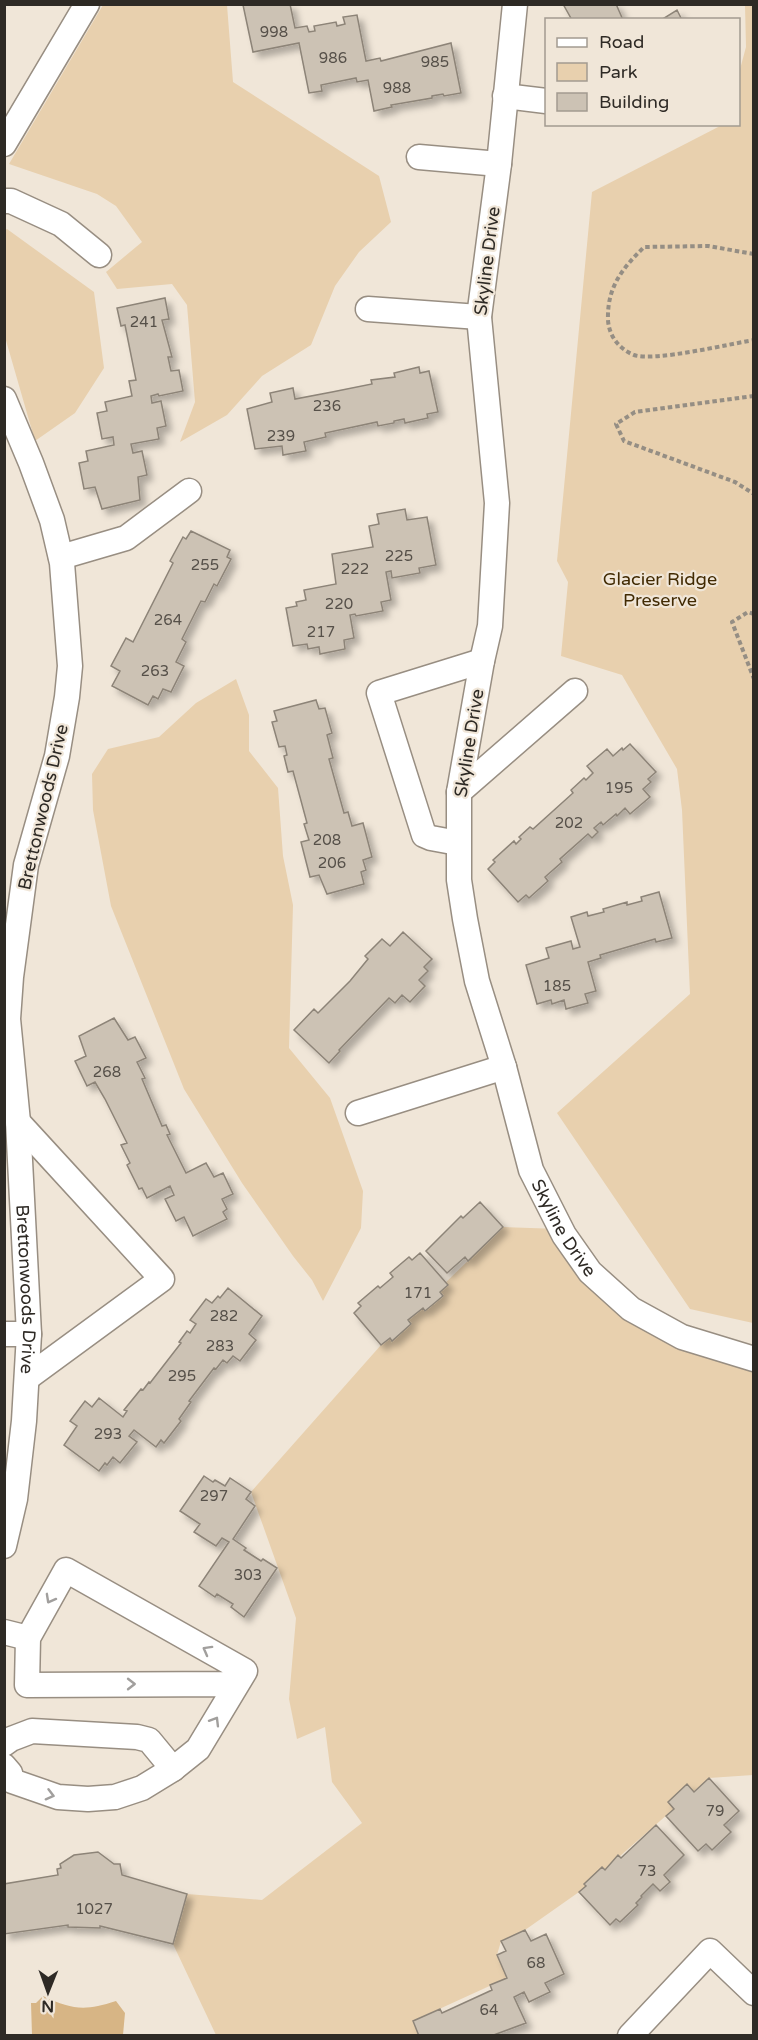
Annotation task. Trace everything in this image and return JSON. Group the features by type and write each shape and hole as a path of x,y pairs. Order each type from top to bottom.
{"street":[{"path":"4,144 87,4"},
{"name":"Skyline Drive","path":"515,4 499,164 479,317 496,503 490,626 459,792 458,843 461,890 475,970 531,1170 564,1235 590,1272 631,1310 682,1337 753,1359"},
{"path":"505,96 545,101"},
{"path":"419,157 499,164"},
{"path":"4,201 11,201 61,224 99,255"},
{"path":"368,309 479,317"},
{"name":"Brettonwoods Drive","path":"4,399 52,520 61,557 70,666 68,698 57,756 26,865 9,956 8,1019 14,1138 29,1334 15,1499 4,1546"},
{"path":"61,557 126,538 189,491"},
{"path":"458,843 424,835 379,693 482,661"},
{"path":"459,792 575,691"},
{"path":"358,1113 504,1067"},
{"path":"14,1138 162,1279 27,1378"},
{"path":"4,1334 29,1334"},
{"path":"4,1766 10,1773 12,1781 58,1797 88,1799 115,1797 142,1788 173,1769 198,1749 245,1671 66,1570 28,1638 27,1685 237,1684"},
{"path":"4,1632 28,1638"},
{"path":"4,1744 32,1731 137,1737 149,1740 173,1769"},
{"path":"630,2036 710,1951 753,1993"}],"path":[{"path":"753,254 708,246 644,247 623,268 613,287 608,308 609,325 616,344 634,355 654,357 753,339"},
{"path":"753,396 634,412 616,424 624,441 735,482 753,494"},
{"path":"753,614 748,612 732,622 753,678"}],"green space":[{"path":"103,5 227,5 233,82 379,176 391,222 359,252 335,286 311,345 262,376 227,415 180,442 195,402 187,305 172,284 117,289 106,272 142,242 116,206 97,194 9,164"},
{"name":"Glacier Ridge Preserve","path":"745,5 754,5 753,1323 690,1309 557,1113 690,994 682,810 677,769 622,675 561,656 568,582 557,561 592,192 720,126 740,126 740,69 746,47"},
{"path":"7,229 94,292 104,368 75,413 35,441 5,337 4,231"},
{"path":"236,679 249,715 249,751 278,788 283,856 293,905 289,1048 330,1098 363,1191 361,1228 323,1301 312,1280 242,1183 184,1089 111,906 93,810 92,774 108,749 159,737 196,703"},
{"path":"503,1227 560,1229 627,1306 753,1359 753,1775 709,1778 579,1892 525,1930 501,1941 497,1955 507,1978 413,2021 419,2035 216,2035 173,1944 187,1894 262,1900 362,1823 332,1782 325,1727 297,1739 289,1699 296,1618 251,1492 381,1345"}],"shaded area":[{"path":"43,1996 79,2008 116,2001 125,2013 123,2035 32,2035 31,2003 36,2003"}],"building":[{"path":"290,4 295,28 307,26 309,32 315,31 314,26 336,22 337,26 345,24 343,17 357,15 366,61 380,58 381,61 451,43 461,93 432,96 432,98 391,105 392,107 374,111 368,80 357,82 356,78 321,85 322,91 309,93 299,43 253,52 243,5"},
{"path":"563,4 616,4 622,18 571,18"},
{"path":"677,10 681,18 664,18"},
{"path":"165,298 169,319 162,320 172,357 168,357 171,371 179,370 183,391 151,396 152,403 161,401 166,426 157,428 159,439 131,444 133,453 142,451 147,475 138,477 140,500 102,509 95,487 84,489 79,463 88,461 86,451 114,445 113,437 102,439 97,413 107,411 105,402 132,396 129,381 136,380 125,325 121,326 117,308"},
{"path":"419,367 420,373 429,371 438,412 427,414 428,418 405,423 404,419 378,426 377,422 325,433 326,437 304,442 306,451 283,455 282,446 255,449 247,409 272,402 270,393 293,388 295,399 372,384 371,380 395,377 394,373"},
{"path":"405,509 407,520 427,517 436,565 419,568 420,573 392,578 391,571 386,572 391,600 381,602 383,611 350,615 354,638 344,640 345,649 320,654 319,647 308,649 307,644 293,646 286,608 297,606 296,602 306,600 304,590 336,584 332,554 373,547 369,526 379,524 377,514"},
{"path":"191,531 230,550 227,557 231,559 217,586 214,584 205,602 201,601 182,639 186,642 176,662 184,666 171,692 163,689 158,699 153,696 148,705 112,686 120,671 111,666 126,638 133,642 173,563 170,561 183,537 186,539"},
{"path":"316,700 319,709 325,708 332,733 327,735 333,758 329,759 344,813 348,812 352,826 363,823 372,857 363,860 366,870 361,872 364,884 327,894 319,875 310,877 301,842 309,840 304,824 307,823 293,771 288,772 284,756 287,755 285,746 279,747 272,722 277,721 274,711"},
{"path":"630,744 656,772 648,779 651,782 643,789 650,797 630,814 625,808 603,825 601,822 594,828 598,832 592,838 588,834 560,859 562,862 545,877 548,881 529,898 526,895 518,902 488,869 495,862 493,860 514,841 516,844 521,839 519,837 530,827 533,829 573,793 571,790 593,773 587,766 607,749 613,756"},
{"path":"659,892 672,938 656,942 655,939 600,955 601,958 588,962 596,991 585,994 588,1003 566,1009 564,1000 552,1004 551,1000 537,1004 526,965 549,958 546,948 571,941 573,949 580,947 571,917 587,912 588,916 604,912 603,909 627,902 627,905 642,901 641,897"},
{"path":"403,932 432,959 424,967 428,971 419,980 425,986 410,1002 402,995 395,1003 389,998 329,1063 294,1030 314,1009 318,1013 350,981 368,959 365,956 382,939 390,946"},
{"path":"114,1018 128,1040 135,1037 146,1058 137,1062 145,1078 142,1079 162,1126 166,1125 170,1134 167,1135 186,1173 206,1163 214,1177 223,1173 233,1194 222,1199 227,1209 223,1212 227,1219 193,1236 184,1217 176,1221 165,1199 174,1195 170,1186 147,1198 142,1188 139,1189 127,1165 130,1163 121,1145 127,1143 105,1099 95,1082 87,1086 75,1061 86,1056 79,1036"},
{"path":"480,1202 503,1227 468,1261 465,1257 447,1273 426,1251 461,1216 463,1218"},
{"path":"420,1253 448,1285 440,1292 443,1296 425,1311 423,1308 408,1320 411,1324 392,1341 390,1338 381,1345 354,1313 361,1306 358,1303 393,1277 390,1273 409,1257 412,1260"},
{"path":"228,1288 262,1316 249,1334 256,1340 240,1361 233,1356 227,1363 223,1360 216,1369 214,1368 189,1401 191,1402 179,1419 181,1421 164,1443 161,1440 156,1447 134,1430 129,1436 137,1442 120,1463 113,1457 99,1471 64,1445 77,1426 70,1421 85,1401 92,1407 99,1398 123,1417 127,1411 124,1410 141,1389 143,1390 150,1383 181,1343 179,1342 187,1331 190,1333 196,1324 190,1320 206,1299 212,1303 218,1296 220,1298"},
{"path":"204,1476 225,1486 230,1478 251,1492 246,1499 255,1506 233,1539 246,1548 244,1550 277,1568 244,1617 231,1607 233,1604 217,1594 215,1597 199,1586 229,1542 222,1538 216,1546 194,1532 200,1524 180,1511"},
{"path":"709,1778 739,1811 724,1825 731,1832 712,1850 706,1844 698,1851 666,1816 674,1809 668,1802 687,1784 694,1792"},
{"path":"656,1825 684,1855 664,1875 670,1882 660,1891 653,1884 636,1903 638,1905 620,1922 616,1919 610,1925 579,1892 602,1867 605,1870 618,1855 621,1858"},
{"path":"98,1852 114,1864 120,1864 122,1875 187,1894 173,1944 100,1926 100,1928 68,1927 68,1925 4,1934 4,1884 58,1875 57,1869 61,1868 60,1864 74,1855"},
{"path":"525,1930 531,1941 546,1934 564,1974 545,1983 550,1992 529,2002 524,1992 514,1997 526,2023 491,2036 419,2036 413,2021 440,2009 442,2013 492,1990 490,1985 507,1978 497,1955 506,1951 501,1941"}]}
